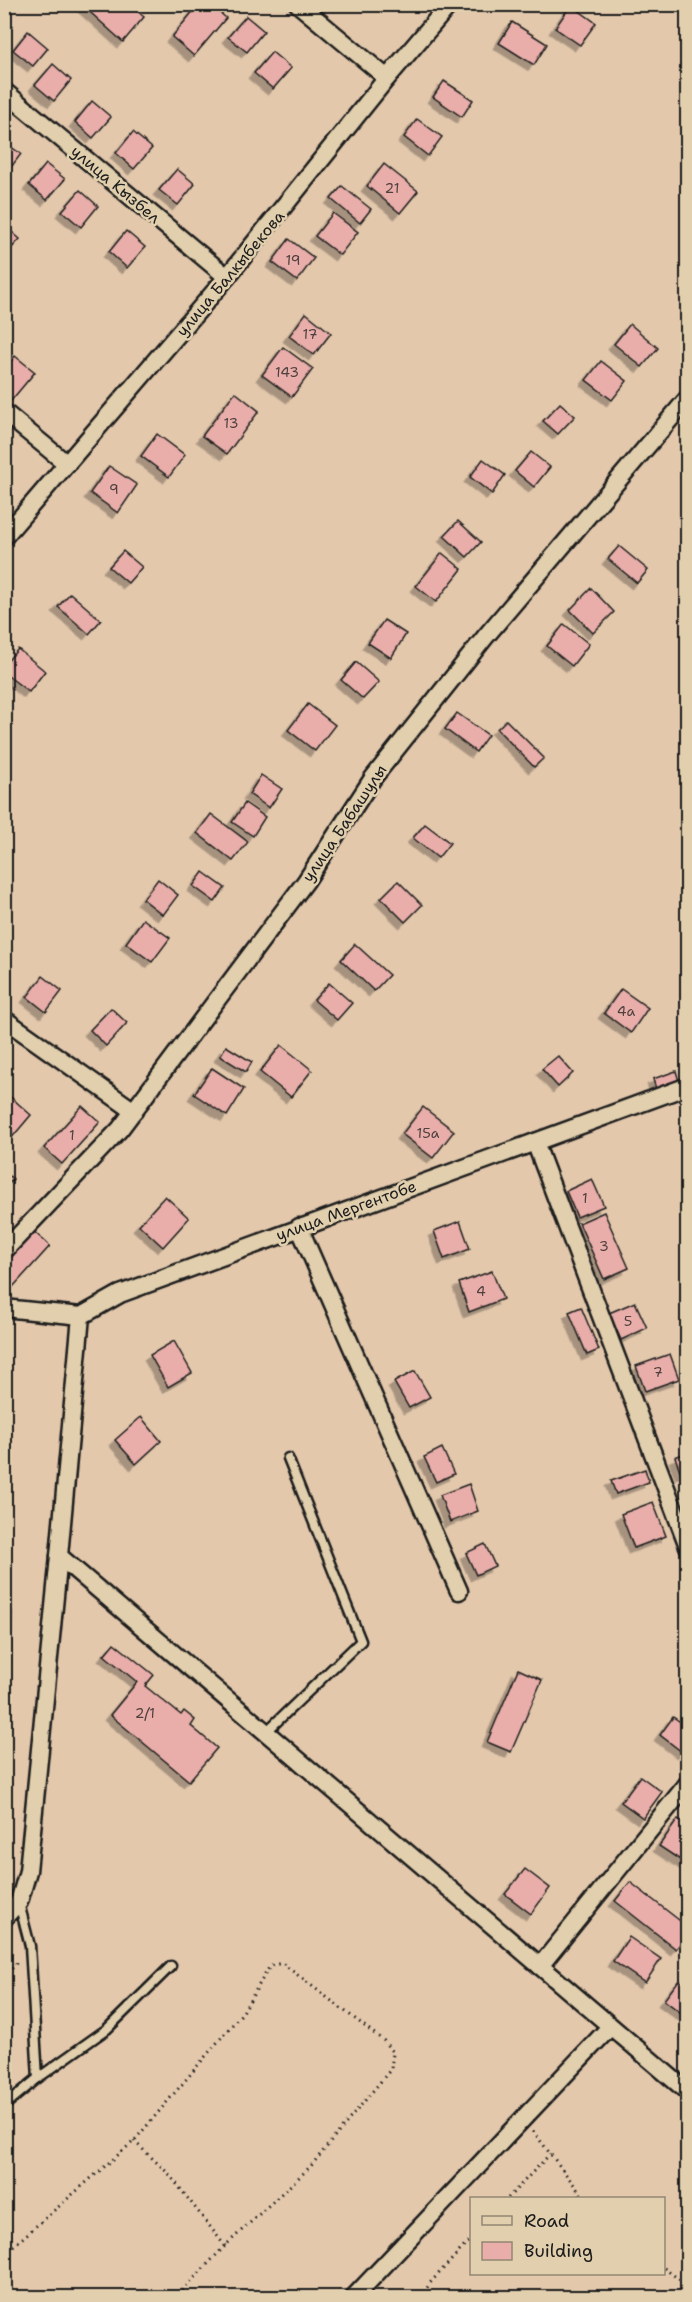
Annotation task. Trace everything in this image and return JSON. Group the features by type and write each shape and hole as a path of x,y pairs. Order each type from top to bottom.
{"street":[{"path":"298,4 387,78"},
{"name":"улица Балкыбекова","path":"4,537 227,278 387,78 450,4"},
{"name":"улица Кызбел","path":"4,91 227,278"},
{"name":"улица Бабашулы","path":"4,1251 120,1130 306,880 372,778 486,636 687,398"},
{"path":"4,412 67,464"},
{"path":"4,1019 134,1111"},
{"name":"улица Мергентобе","path":"81,1316 120,1294 687,1086"},
{"path":"535,1142 687,1546"},
{"path":"299,1227 459,1591"},
{"path":"4,1308 81,1316 32,1840 28,1871 19,1902 4,1918"},
{"path":"59,1556 687,2092"},
{"path":"540,1966 687,1783"},
{"path":"353,2298 610,2027"}],"lane":[{"path":"266,1732 361,1641 288,1458"},
{"path":"4,1604 6,1612 4,1713"},
{"path":"19,1902 30,1946 38,2078"},
{"path":"4,2106 38,2078 107,2030 171,1966"}],"path":[{"path":"4,2254 134,2141 243,2012 270,1966 282,1963 384,2041 393,2054 391,2069 310,2167 225,2246 174,2298"},
{"path":"522,2118 582,2197"},
{"path":"134,2141 169,2174 225,2246"},
{"path":"510,2197 550,2154"},
{"path":"421,2298 430,2283 470,2239"},
{"path":"665,2270 687,2286"}],"building":[{"path":"81,4 130,4 144,17 123,42"},
{"path":"199,4 210,4 226,18 194,56 172,37"},
{"path":"571,5 596,23 580,45 555,28"},
{"path":"246,16 264,31 247,52 228,37"},
{"path":"512,22 547,44 534,65 499,43"},
{"path":"28,31 48,48 33,66 13,50"},
{"path":"272,52 291,68 273,89 254,73"},
{"path":"53,64 71,80 54,101 35,85"},
{"path":"444,81 473,100 462,117 433,97"},
{"path":"92,101 111,117 93,138 75,122"},
{"path":"417,119 442,137 428,156 404,137"},
{"path":"133,132 152,148 134,169 116,153"},
{"path":"4,142 21,154 5,175 4,175"},
{"path":"46,164 65,179 47,200 29,185"},
{"path":"384,164 418,191 400,213 367,186"},
{"path":"177,169 195,184 178,205 159,190"},
{"path":"342,186 371,209 360,223 331,199"},
{"path":"80,190 98,206 81,227 62,211"},
{"path":"333,213 358,232 340,255 315,236"},
{"path":"4,225 20,239 4,256"},
{"path":"126,231 145,247 127,268 109,252"},
{"path":"289,239 314,258 297,281 272,262"},
{"path":"306,313 331,333 314,355 289,336"},
{"path":"630,324 658,348 642,367 614,344"},
{"path":"283,347 313,369 292,397 262,375"},
{"path":"15,356 35,372 10,402 4,397 4,370"},
{"path":"601,361 627,381 612,400 586,380"},
{"path":"235,392 259,411 227,454 202,436"},
{"path":"560,403 575,416 558,434 543,421"},
{"path":"157,434 185,455 169,477 141,456"},
{"path":"531,452 550,467 534,487 515,471"},
{"path":"483,459 505,475 492,494 470,477"},
{"path":"109,466 137,485 118,513 90,493"},
{"path":"458,521 481,542 467,557 444,536"},
{"path":"619,546 648,570 637,583 608,559"},
{"path":"123,551 142,567 128,583 109,567"},
{"path":"442,553 462,569 436,602 416,586"},
{"path":"591,588 614,612 593,633 570,610"},
{"path":"70,593 101,620 89,634 58,607"},
{"path":"384,620 406,634 391,658 368,643"},
{"path":"564,624 589,644 572,666 547,646"},
{"path":"18,649 45,671 29,692 4,673 4,665"},
{"path":"356,662 379,682 363,699 341,680"},
{"path":"308,704 335,725 315,751 288,730"},
{"path":"457,713 488,735 476,752 445,729"},
{"path":"506,720 544,758 534,767 497,729"},
{"path":"261,775 282,789 269,808 249,794"},
{"path":"245,803 265,817 253,836 232,822"},
{"path":"211,814 248,842 233,861 197,833"},
{"path":"425,824 450,843 438,858 413,838"},
{"path":"203,872 225,888 215,902 193,886"},
{"path":"158,879 178,895 163,915 143,899"},
{"path":"398,881 422,905 405,922 381,898"},
{"path":"143,919 170,938 152,962 126,943"},
{"path":"355,944 389,975 374,991 341,960"},
{"path":"43,976 62,991 46,1012 27,997"},
{"path":"329,983 352,1003 337,1020 314,1000"},
{"path":"621,989 648,1008 631,1033 604,1013"},
{"path":"111,1008 127,1023 106,1046 90,1030"},
{"path":"281,1045 312,1070 291,1097 260,1072"},
{"path":"226,1046 252,1062 246,1072 220,1056"},
{"path":"558,1056 573,1073 558,1087 542,1069"},
{"path":"212,1068 244,1089 227,1116 194,1094"},
{"path":"676,1071 679,1081 656,1089 653,1079"},
{"path":"5,1092 31,1115 9,1141 4,1137"},
{"path":"82,1106 100,1122 62,1164 44,1148"},
{"path":"423,1107 454,1131 433,1158 402,1134"},
{"path":"4,1171 13,1179 4,1189"},
{"path":"592,1179 604,1206 577,1217 566,1191"},
{"path":"165,1196 189,1218 163,1247 139,1225"},
{"path":"604,1212 629,1268 604,1279 579,1223"},
{"path":"460,1221 470,1249 444,1259 434,1231"},
{"path":"32,1230 50,1246 12,1288 4,1281 4,1261"},
{"path":"492,1271 503,1299 469,1312 459,1283"},
{"path":"635,1302 647,1328 621,1340 609,1313"},
{"path":"581,1307 599,1350 587,1355 569,1312"},
{"path":"174,1341 192,1373 168,1387 150,1355"},
{"path":"670,1354 679,1379 645,1391 636,1366"},
{"path":"415,1371 430,1397 409,1408 394,1382"},
{"path":"141,1417 161,1441 136,1464 115,1440"},
{"path":"442,1448 454,1474 436,1482 424,1457"},
{"path":"688,1452 688,1471 681,1473 675,1457"},
{"path":"645,1469 649,1482 616,1494 611,1481"},
{"path":"469,1484 478,1511 450,1522 440,1495"},
{"path":"653,1502 666,1536 634,1548 621,1514"},
{"path":"485,1544 495,1566 476,1575 466,1553"},
{"path":"114,1643 154,1675 145,1686 181,1715 184,1711 195,1720 191,1726 217,1748 189,1781 110,1715 137,1682 104,1655"},
{"path":"518,1669 542,1680 511,1752 487,1742"},
{"path":"673,1717 688,1727 688,1744 682,1752 660,1735"},
{"path":"640,1776 662,1792 643,1818 621,1802"},
{"path":"678,1819 688,1825 688,1865 659,1846"},
{"path":"525,1869 550,1888 531,1914 505,1894"},
{"path":"630,1882 688,1927 688,1934 676,1949 615,1901"},
{"path":"629,1937 661,1959 645,1983 613,1961"},
{"path":"679,1980 688,1987 688,2009 684,2015 664,2000"}]}
